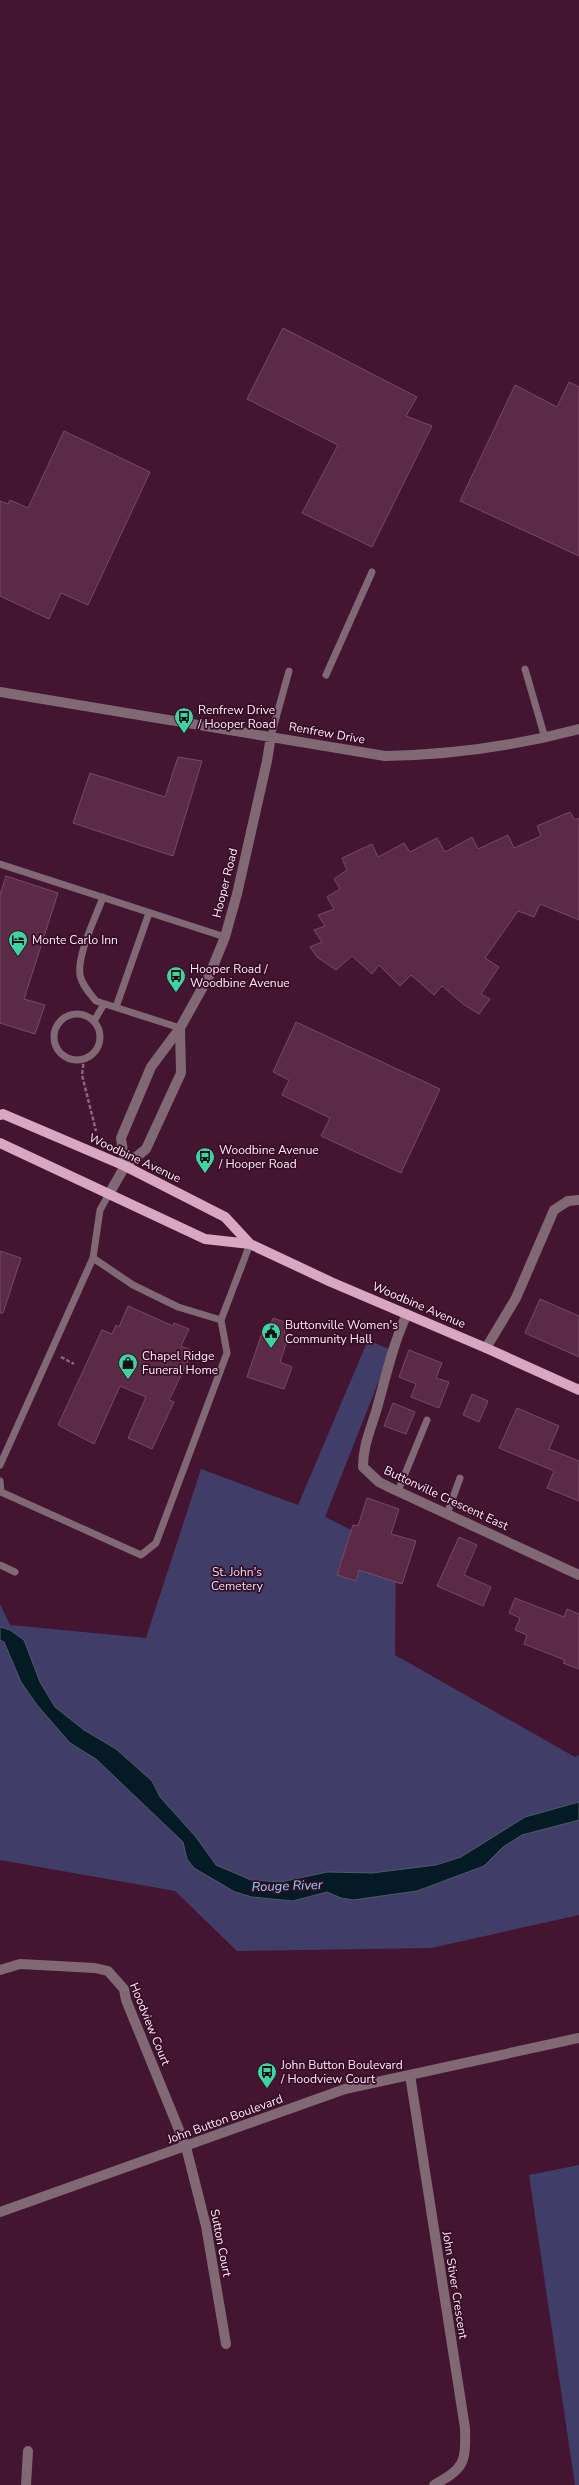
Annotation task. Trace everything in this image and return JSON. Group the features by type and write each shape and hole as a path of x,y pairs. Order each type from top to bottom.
{"main road":[{"name":"Woodbine Avenue","path":"0,1115 3,1114 125,1166 225,1217 250,1244"},
{"name":"Woodbine Avenue","path":"0,1143 205,1240 250,1244 331,1282 486,1348 579,1390"}],"street":[{"name":"Renfrew Drive","path":"0,692 68,705 271,736 385,756 430,756 486,749 545,738 579,729"},
{"name":"Hooper Road","path":"125,1166 121,1138 151,1067 180,1028 209,976 224,937 239,887 267,761 271,736"},
{"path":"109,1194 125,1166 146,1149 181,1073 180,1028"},
{"path":"486,1348 516,1298 554,1210 568,1201 579,1200"},
{"name":"Buttonville Crescent East","path":"407,1314 396,1338 374,1417 366,1437 363,1454 363,1467 370,1476 398,1491 579,1574"},
{"name":"Hoodview Court","path":"0,1970 20,1964 95,1968 108,1971 124,1989 126,2000 186,2147"},
{"name":"John Button Boulevard","path":"0,2212 186,2147 345,2089 579,2038"},
{"name":"John Stiver Crescent","path":"410,2075 465,2428 466,2445 462,2462 453,2475 434,2485"},
{"name":"Sutton Court","path":"186,2147 206,2226 226,2344"},
{"path":"26,2485 28,2452"}],"lane":[{"path":"326,675 372,572"},
{"path":"525,669 545,738"},
{"path":"271,736 289,671"},
{"path":"0,864 224,937"},
{"path":"103,897 82,957 80,975 87,991 96,1001 180,1028"},
{"path":"116,1008 149,912"},
{"path":"94,1021 104,1004"},
{"path":"73,1014 80,1014 94,1021 100,1035 99,1042 92,1054 84,1058 71,1058 59,1050 56,1044 56,1028 60,1022 73,1014"},
{"path":"0,1464 93,1258 100,1210 109,1194"},
{"path":"0,1481 1,1492 141,1555 156,1544 227,1353 221,1320 250,1244"},
{"path":"93,1258 133,1284 178,1307 221,1320"},
{"path":"398,1491 427,1420"},
{"path":"447,1514 460,1478"},
{"path":"0,1566 15,1572"}],"path":[{"path":"84,1058 82,1075 96,1131"}],"green space":[{"name":"St. John's Cemetery","path":"368,1340 391,1350 325,1517 396,1552 395,1655 575,1757 579,1755 579,1915 431,1948 237,1951 175,1891 0,1860 0,1604 10,1625 146,1638 201,1469 298,1505"},
{"path":"579,2165 579,2485 575,2485 529,2175"}],"water":[{"name":"Rouge River","path":"0,1627 10,1630 24,1640 40,1682 55,1707 84,1730 116,1749 152,1781 160,1797 196,1837 216,1865 251,1880 281,1882 327,1872 372,1873 436,1865 461,1857 525,1817 579,1802 579,1820 522,1835 503,1847 484,1866 417,1891 353,1900 341,1898 327,1892 293,1901 252,1897 235,1892 194,1868 187,1859 183,1842 96,1759 70,1743 37,1705 21,1682 4,1642 0,1640"}],"building":[{"path":"283,328 417,397 406,416 432,426 372,547 302,513 338,445 247,399"},
{"path":"569,382 579,387 579,556 460,501 515,385 557,407"},
{"path":"64,431 150,472 88,605 61,593 49,619 0,596 0,501 8,504 10,500 28,508"},
{"path":"178,757 202,761 173,856 73,823 90,773 165,797"},
{"path":"570,812 575,820 579,818 579,920 540,904 534,917 518,911 485,958 499,967 481,994 490,999 479,1014 463,1004 442,986 434,995 411,975 400,986 379,965 372,974 352,956 336,970 317,957 310,947 322,942 314,930 325,926 318,915 334,909 327,897 340,889 334,879 347,870 342,858 372,844 378,857 404,843 410,852 437,838 445,852 472,837 478,849 508,835 514,848 541,836 537,826"},
{"name":"Monte Carlo Inn","path":"6,876 58,893 24,999 45,1005 35,1034 0,1023 0,895"},
{"path":"296,1022 440,1089 401,1173 321,1136 330,1118 282,1095 289,1080 273,1072"},
{"path":"0,1251 21,1258 3,1313 0,1313"},
{"path":"540,1299 579,1316 579,1357 525,1333"},
{"name":"Chapel Ridge Funeral Home","path":"128,1306 173,1326 174,1323 189,1329 181,1346 193,1351 169,1400 174,1402 152,1449 128,1438 146,1397 120,1386 94,1444 58,1425 102,1330 112,1334 116,1325 119,1327"},
{"name":"Buttonville Women's Community Hall","path":"273,1318 287,1323 284,1333 289,1335 280,1362 292,1367 284,1389 247,1377 264,1327 269,1329"},
{"path":"409,1350 442,1363 436,1378 449,1382 439,1408 411,1397 416,1384 399,1377"},
{"path":"472,1394 488,1401 479,1422 463,1415"},
{"path":"393,1403 415,1412 406,1434 384,1426"},
{"path":"517,1408 559,1426 549,1449 579,1461 579,1501 547,1488 554,1471 499,1448"},
{"path":"367,1498 399,1509 391,1534 416,1541 402,1584 359,1570 356,1581 337,1575 353,1525 358,1526"},
{"path":"459,1537 477,1545 464,1575 491,1587 483,1606 437,1586"},
{"path":"515,1598 564,1617 567,1609 579,1614 579,1669 563,1663 565,1660 524,1644 527,1635 515,1630 520,1618 509,1613"}],"place":[{"name":"Renfrew Drive / Hooper Road","path":"184,734"},
{"name":"Monte Carlo Inn","path":"18,957"},
{"name":"Hooper Road / Woodbine Avenue","path":"176,993"},
{"name":"Woodbine Avenue / Hooper Road","path":"205,1174"},
{"name":"Buttonville Women's Community Hall","path":"271,1349"},
{"name":"Chapel Ridge Funeral Home","path":"128,1380"},
{"name":"John Button Boulevard / Hoodview Court","path":"267,2089"}]}
